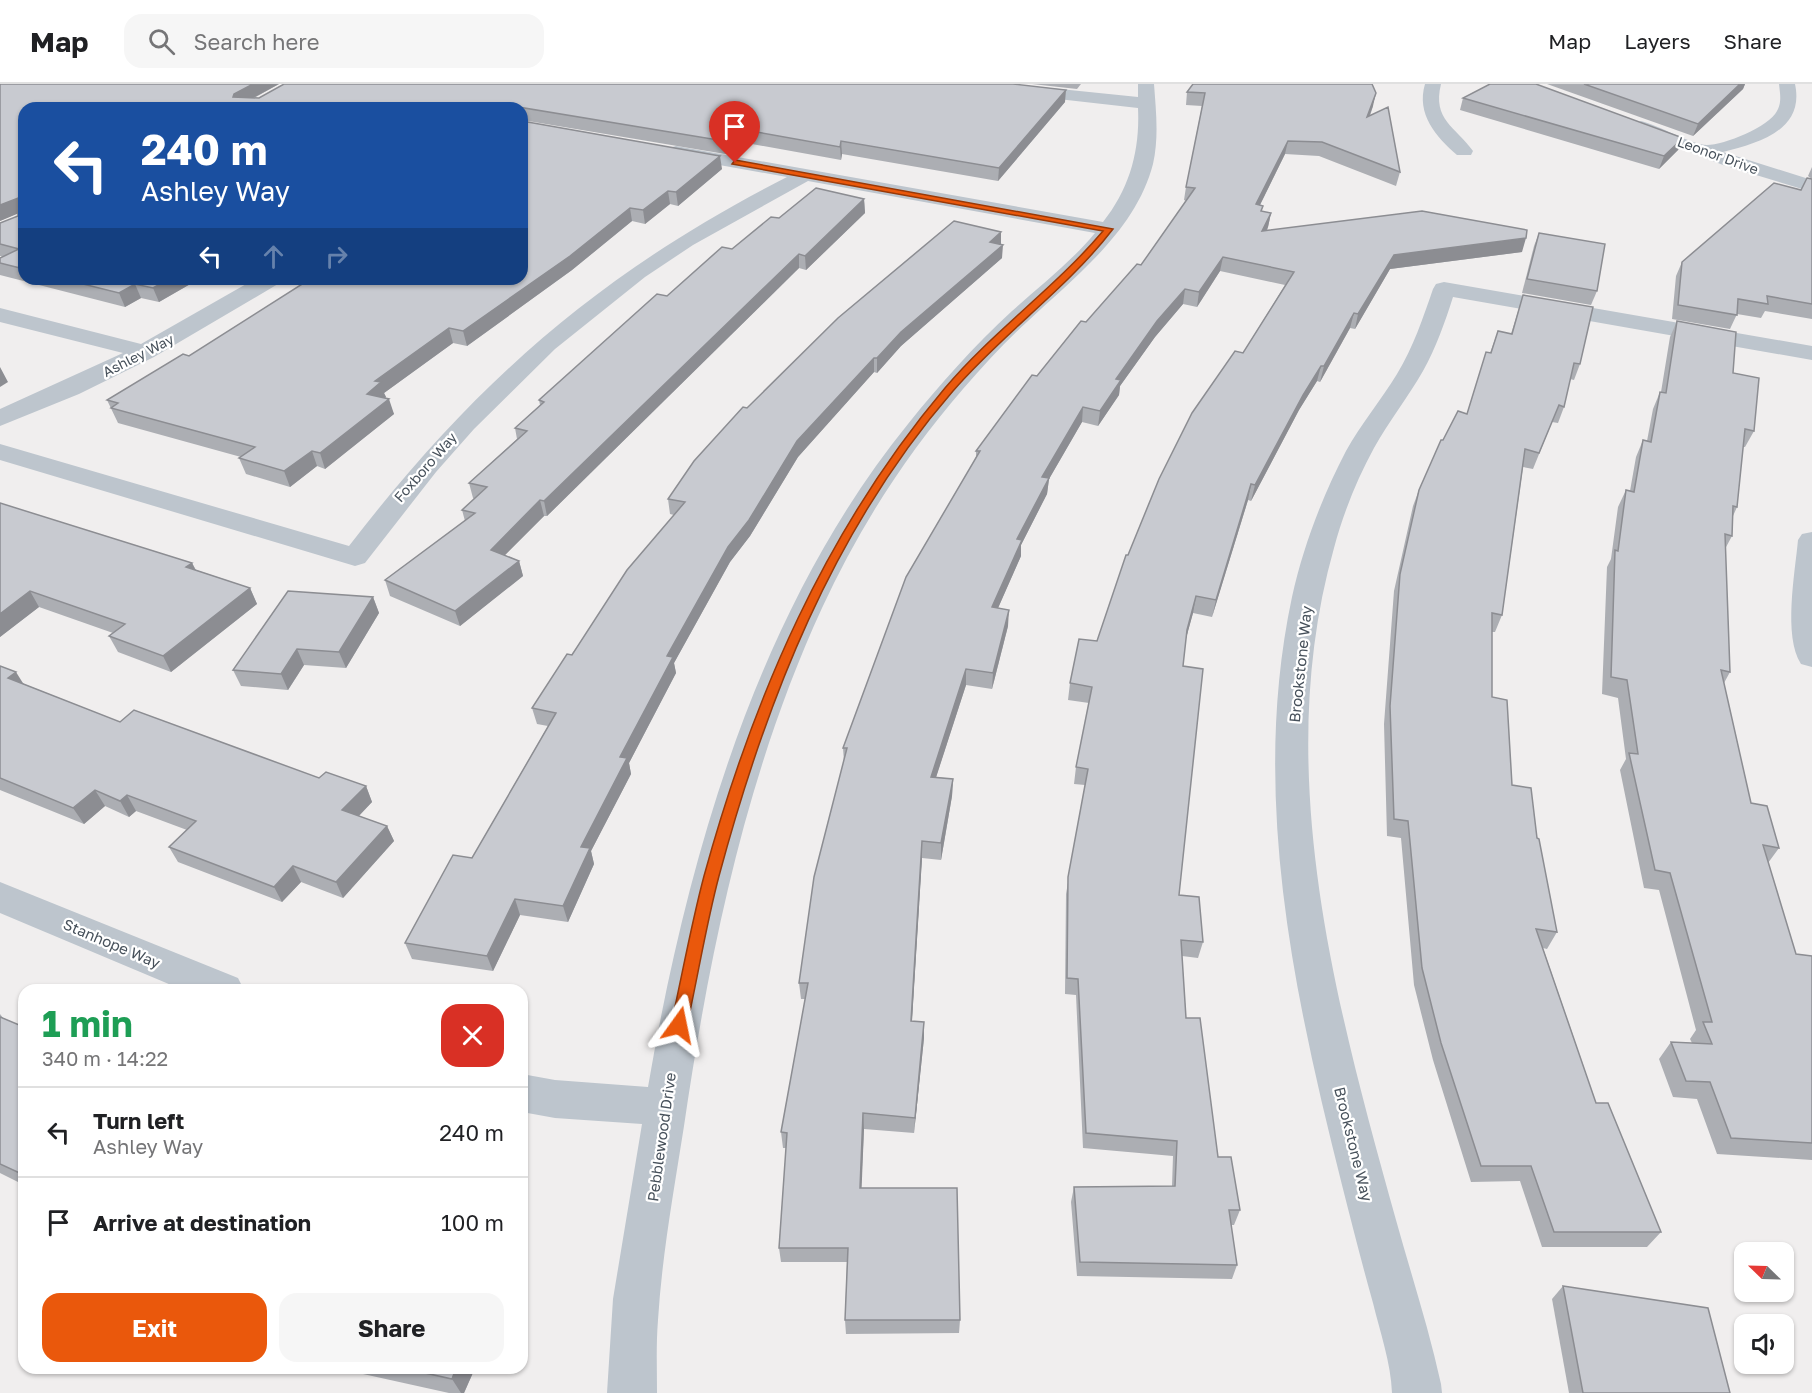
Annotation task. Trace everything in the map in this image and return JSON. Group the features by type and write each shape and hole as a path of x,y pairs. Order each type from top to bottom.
{"street":[{"path":"969,84 1046,94 1146,93"},
{"path":"1433,84 1430,99 1438,125 1448,138 1464,151"},
{"path":"1704,151 1740,142 1775,124 1785,114 1789,103 1787,84"},
{"name":"Pebblewood Drive","path":"632,1393 634,1322 674,1047 711,877 752,740 797,628 846,534 897,455 949,388 1004,332 1085,258 1108,229 1130,195 1141,170 1147,145 1146,93"},
{"name":"Leonor Drive","path":"1626,121 1704,151 1812,186"},
{"path":"653,148 1108,229"},
{"name":"Foxboro Way","path":"0,452 355,557 396,501 453,434 510,376 568,325 627,280 685,241 806,175"},
{"name":"Ashley Way","path":"0,418 83,383 146,352 260,285"},
{"name":"Brookstone Way","path":"1417,1393 1314,974 1297,853 1292,751 1297,663 1308,588 1334,507 1359,452 1411,372 1431,330 1444,289 1812,353"},
{"path":"0,315 146,352"},
{"path":"1812,540 1807,615 1812,657"},
{"name":"Stanhope Way","path":"0,897 210,984"},
{"path":"528,1094 555,1099 665,1107"}],"building":[{"path":"0,84 253,84 234,94 233,97 259,98 284,84 1013,84 1066,90 999,168 841,141 840,147 751,131 736,143 528,109 528,102 18,102 18,198 0,205"},
{"path":"1193,84 1372,84 1376,93 1367,117 1388,107 1400,172 1322,142 1288,141 1256,204 1263,206 1261,211 1271,213 1262,231 1422,211 1527,230 1526,238 1394,255 1358,314 1354,313 1324,366 1321,366 1303,395 1255,485 1251,484 1216,600 1196,596 1187,630 1183,666 1203,669 1179,895 1199,897 1203,942 1181,940 1186,1018 1200,1018 1218,1157 1231,1157 1240,1210 1229,1210 1237,1265 1080,1262 1074,1187 1175,1186 1177,1141 1086,1133 1078,979 1067,978 1068,877 1088,769 1076,767 1092,687 1070,683 1079,639 1097,641 1126,555 1128,555 1159,479 1192,413 1235,351 1243,353 1294,272 1223,257 1199,292 1185,289 1157,321 1116,379 1121,380 1100,411 1083,407 1042,477 1049,478 1017,539 1022,540 992,607 1009,610 993,673 966,669 931,777 953,779 941,843 922,841 911,1021 924,1022 915,1118 863,1113 860,1188 957,1188 960,1320 845,1320 848,1248 779,1248 787,1133 781,1132 808,983 799,983 814,877 847,748 843,748 906,577 980,451 976,451 1032,375 1037,376 1081,321 1086,322 1137,264 1141,265 1195,188 1186,187 1205,93 1187,92"},
{"path":"1490,84 1536,84 1683,138 1664,156 1463,98"},
{"path":"1584,84 1740,84 1698,124"},
{"path":"528,122 720,156 676,192 668,191 643,210 630,208 570,256 463,331 449,328 375,381 381,382 367,394 389,399 320,453 312,451 284,471 239,458 255,447 111,408 118,403 107,400 183,354 189,356 301,285 528,285"},
{"path":"1807,178 1812,179 1812,304 1767,296 1768,304 1738,299 1737,315 1678,305 1682,262 1774,183 1801,190"},
{"path":"816,188 864,199 805,256 799,254 544,501 540,500 491,550 519,561 455,611 385,580 475,513 462,510 487,487 469,483 527,431 515,428 544,402 539,400 657,294 667,296 722,247 732,249 771,217 779,218"},
{"path":"18,216 18,249 0,244 0,223"},
{"path":"954,221 1001,232 990,242 1003,245 901,332 797,441 749,520 728,547 667,656 673,657 620,757 627,758 581,847 590,848 563,906 515,899 487,956 405,943 453,855 472,858 556,713 532,708 567,654 572,655 627,570 685,502 668,499 694,461 743,407 747,408 838,318"},
{"path":"1539,233 1605,244 1597,291 1527,279"},
{"path":"18,249 18,268 0,263 0,258"},
{"path":"87,285 133,285 119,293"},
{"path":"140,285 158,285 153,288"},
{"path":"1523,295 1593,307 1580,364 1574,363 1564,407 1559,405 1539,453 1525,449 1502,615 1492,613 1492,697 1507,700 1512,785 1531,788 1537,838 1557,932 1536,929 1596,1103 1608,1103 1661,1232 1554,1232 1531,1166 1481,1166 1441,1043 1422,968 1408,821 1394,819 1390,706 1400,574 1419,490 1441,440 1458,411 1467,414 1486,352 1491,353 1498,331 1512,334"},
{"path":"1677,321 1736,332 1733,373 1759,378 1754,431 1745,429 1737,507 1733,506 1732,536 1725,534 1730,672 1721,670 1751,803 1767,806 1779,848 1763,845 1796,954 1812,956 1812,1143 1731,1138 1710,1082 1686,1081 1671,1042 1712,1044 1703,1022 1712,1022 1670,873 1655,870 1629,753 1638,754 1627,680 1611,677 1615,550 1618,551 1626,490 1634,492 1643,440 1651,442 1660,392 1666,393"},
{"path":"0,503 192,563 186,567 250,588 163,656 109,636 125,624 30,591 0,614"},
{"path":"288,591 373,597 339,652 297,649 281,674 233,670"},
{"path":"0,666 16,672 8,678 120,722 134,710 319,778 326,772 366,786 342,810 387,826 336,882 293,866 274,887 169,847 196,821 127,795 120,801 95,790 73,808 0,778"},
{"path":"0,1017 18,1024 18,1172 0,1164"},
{"path":"1563,1286 1708,1308 1730,1393 1583,1393"},
{"path":"430,1374 454,1374 452,1379"}],"route":[{"path":"679,1025 711,877 752,740 797,628 846,534 897,455 949,388 1004,332 1085,258 1108,229 735,163"}]}
